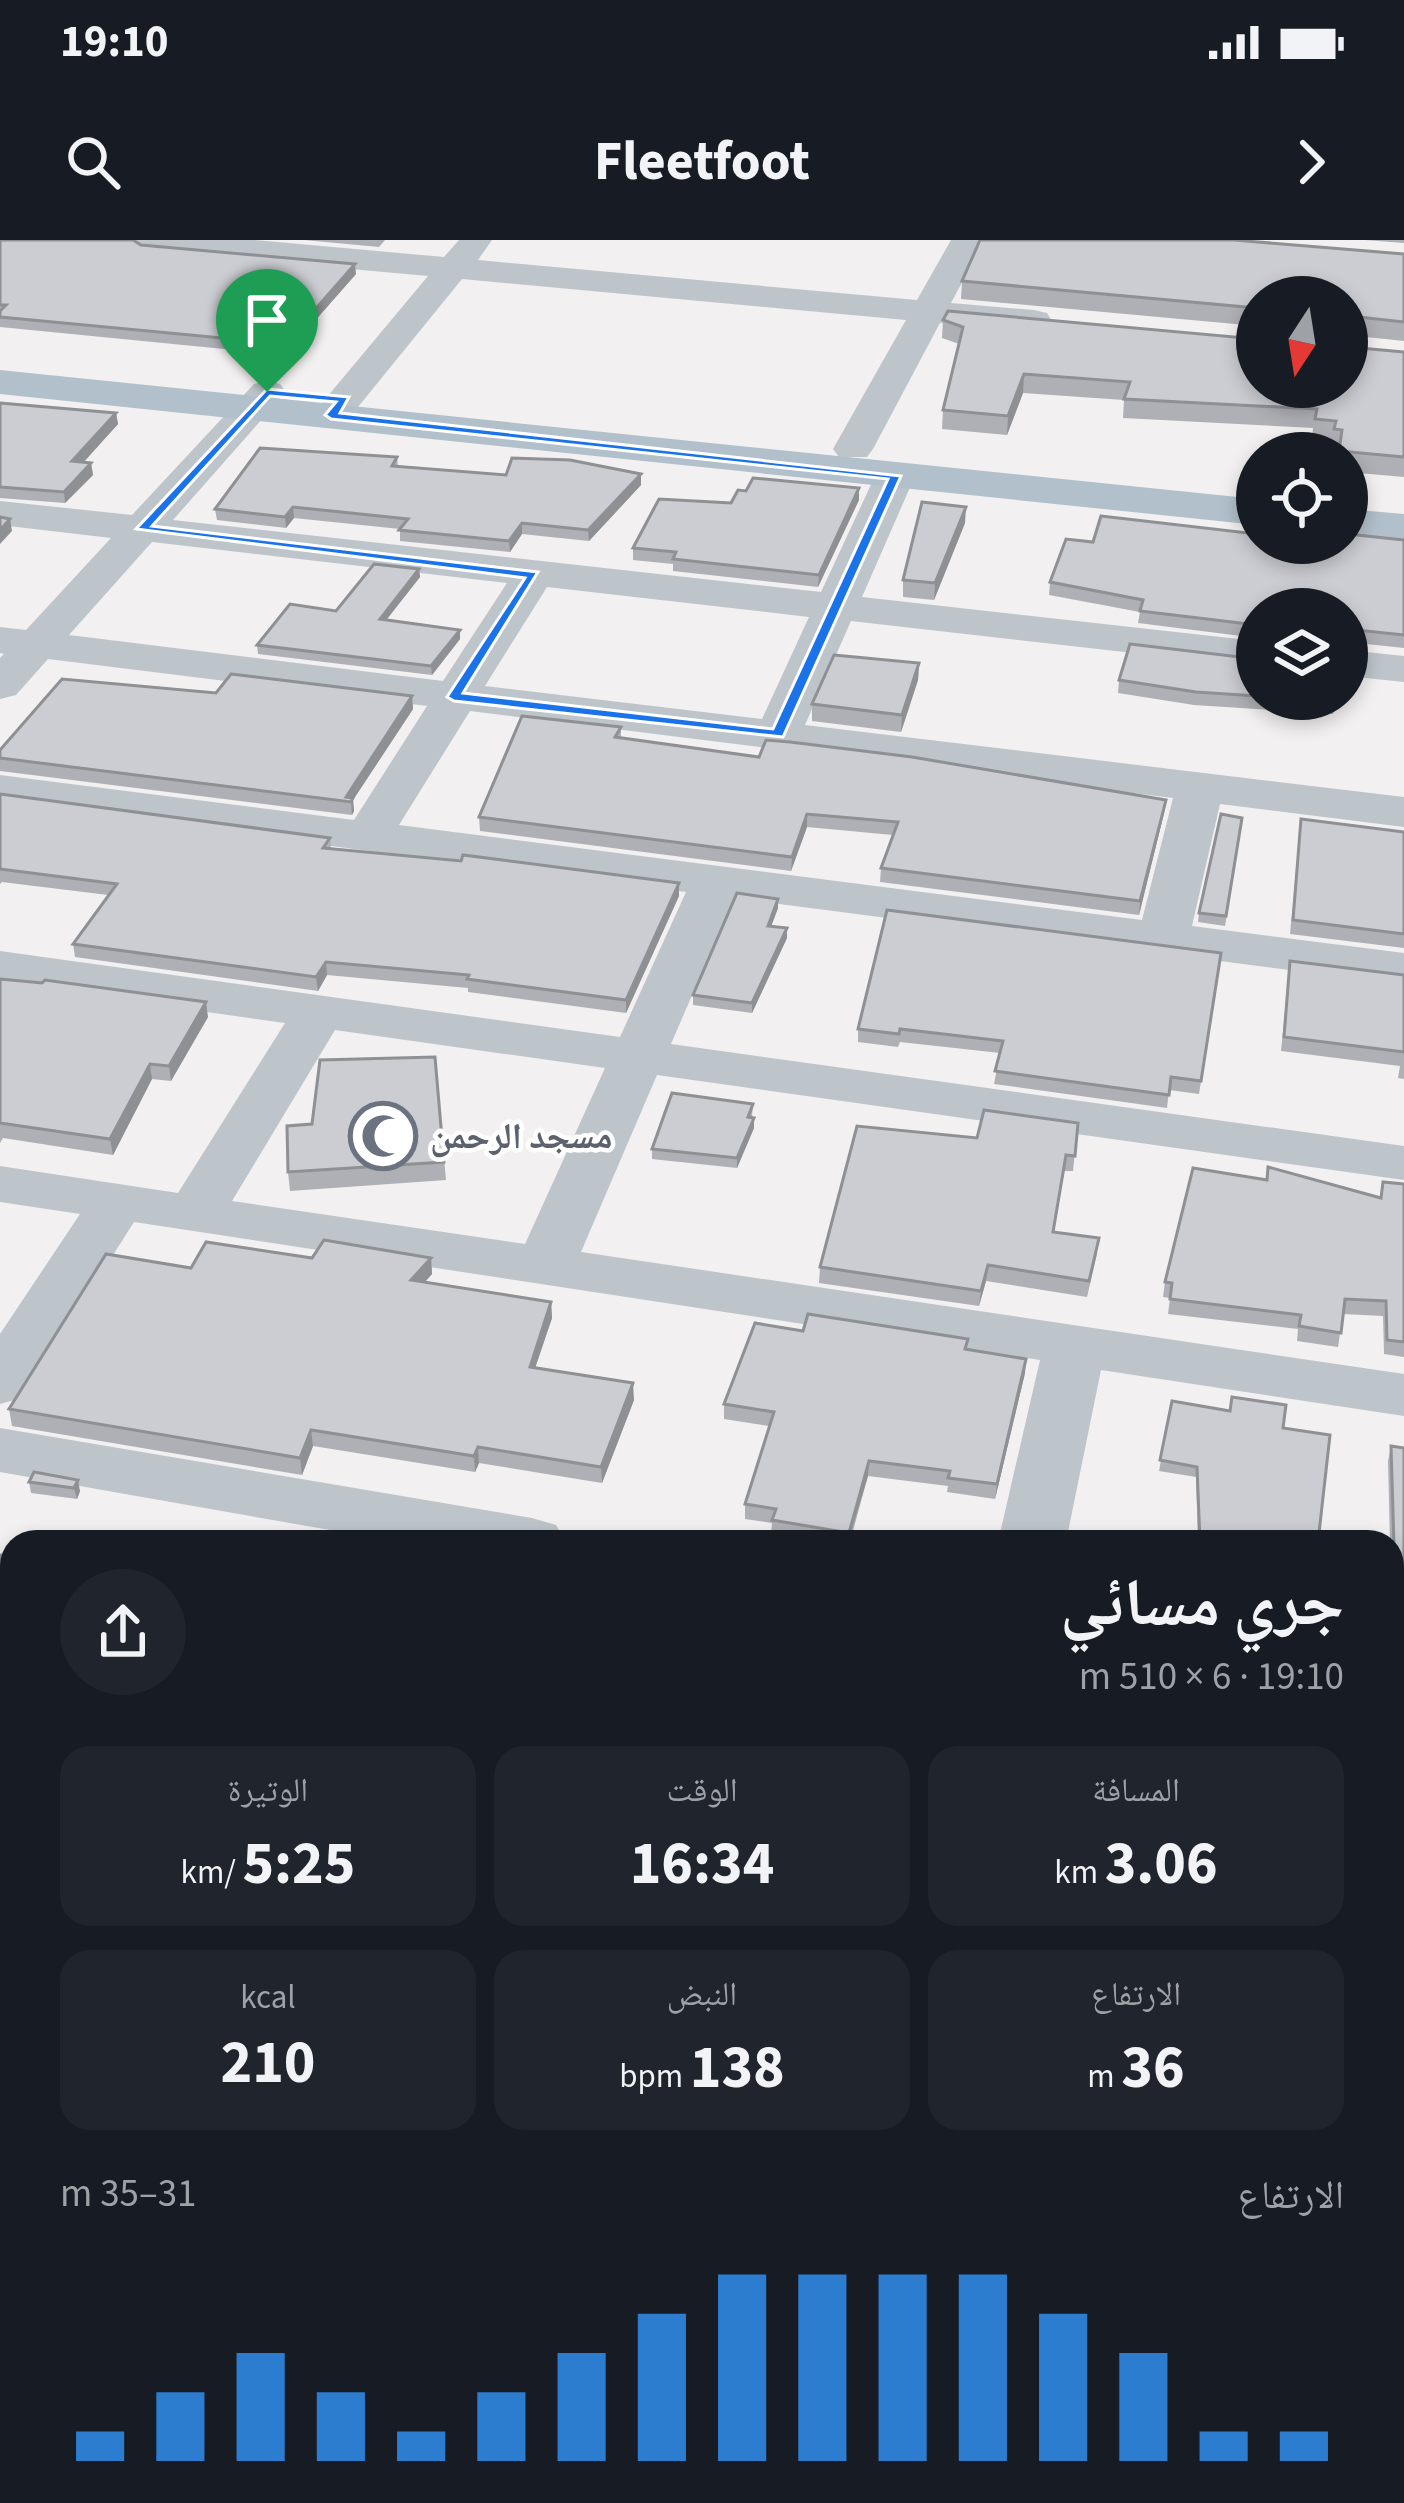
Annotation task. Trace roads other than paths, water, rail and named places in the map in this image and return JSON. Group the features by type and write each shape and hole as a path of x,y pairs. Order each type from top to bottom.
{"main road":[{"path":"0,365 260,400"},
{"path":"0,382 853,449 1236,488"},
{"path":"338,407 895,476 1236,510"},
{"path":"1368,502 1404,505"},
{"path":"1368,523 1404,527"}],"street":[{"path":"143,240 467,253 1068,324"},
{"path":"853,449 968,240"},
{"path":"338,407 467,253"},
{"path":"0,685 19,642 142,529 260,400"},
{"path":"778,734 895,476"},
{"path":"0,513 1236,652"},
{"path":"367,837 533,575"},
{"path":"19,642 1404,812"},
{"path":"1368,665 1404,669"},
{"path":"1163,939 1199,788"},
{"path":"0,789 1404,969"},
{"path":"546,1263 716,882"},
{"path":"0,967 1404,1163"},
{"path":"195,1213 318,1014"},
{"path":"0,1184 1404,1395"},
{"path":"0,1382 117,1202"},
{"path":"1035,1530 1074,1348"},
{"path":"0,1450 408,1530"}],"place":[{"name":"مسجد الرحمن","path":"383,1136"}]}
